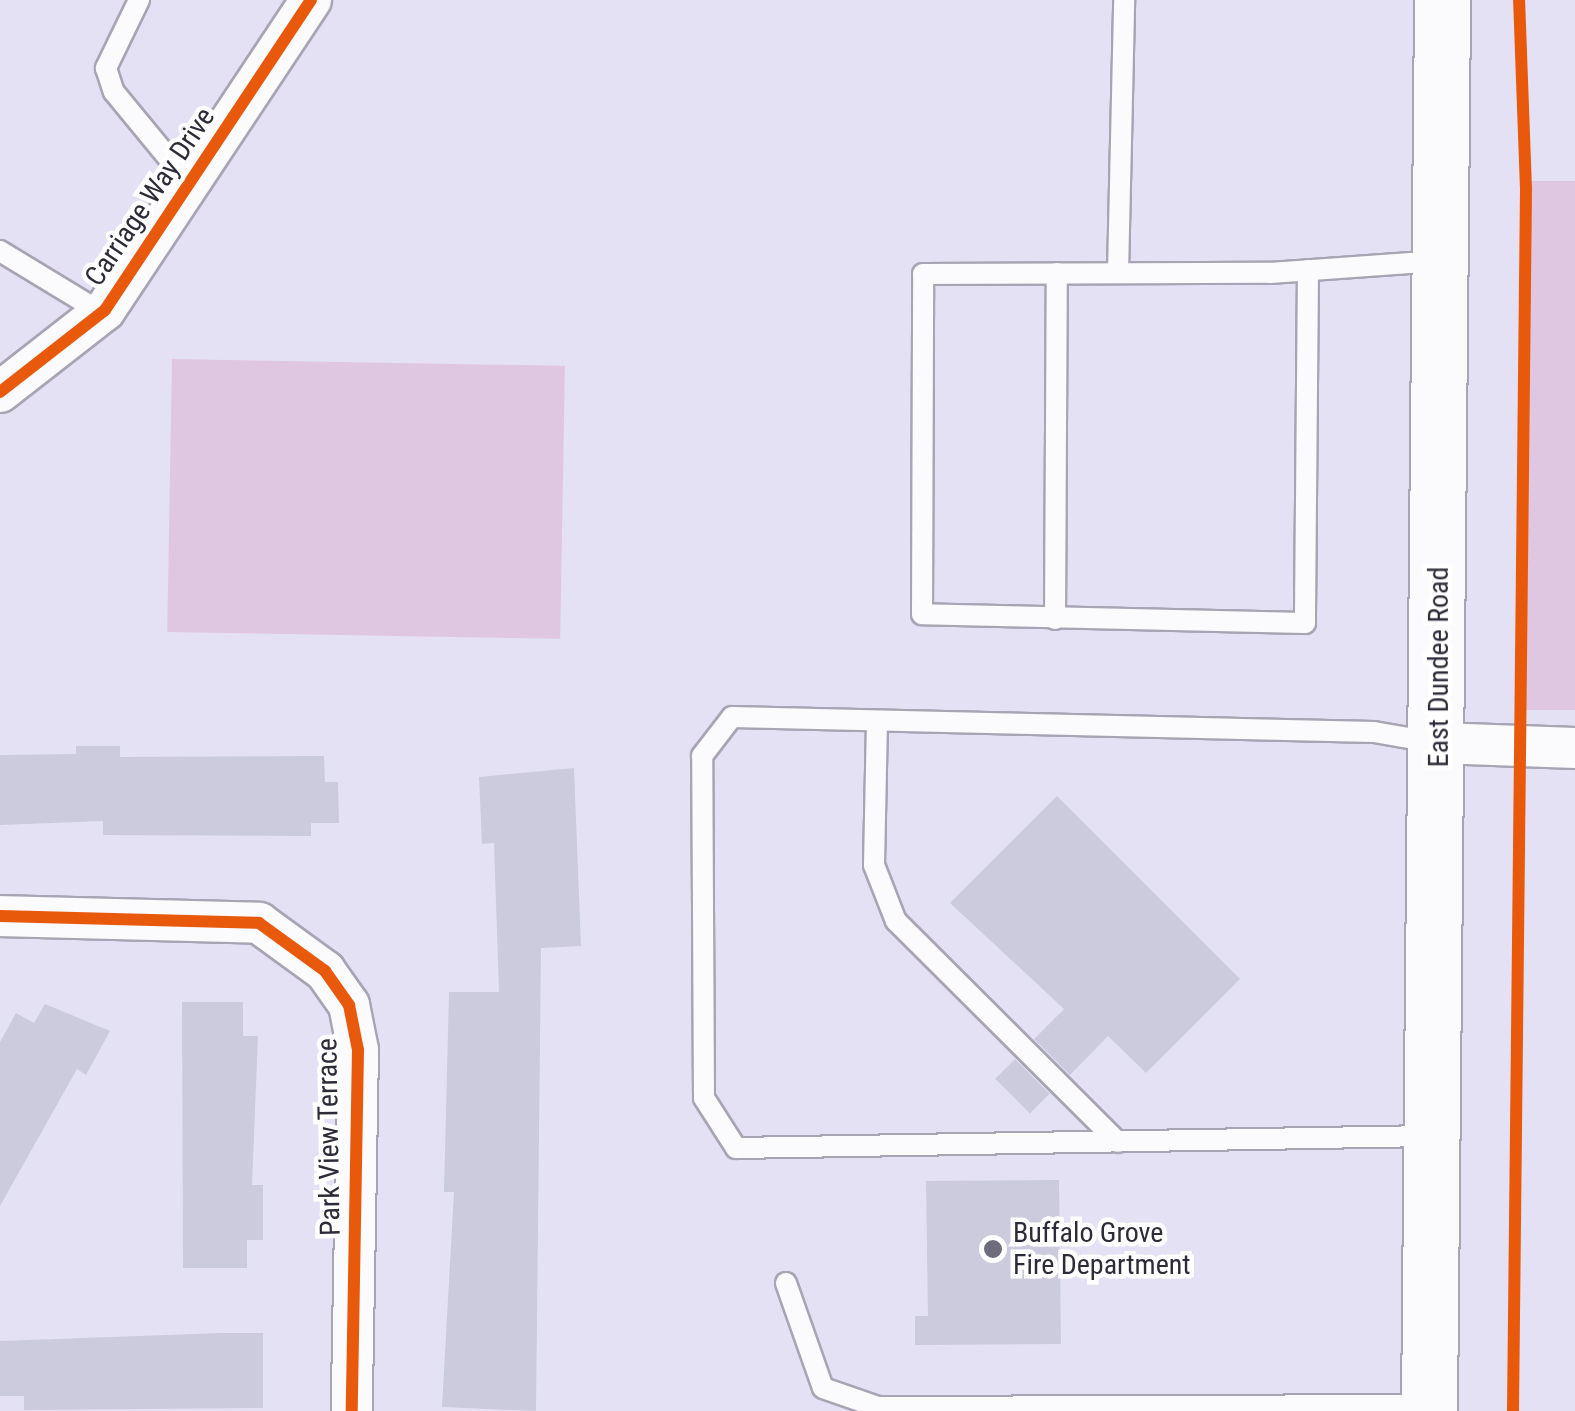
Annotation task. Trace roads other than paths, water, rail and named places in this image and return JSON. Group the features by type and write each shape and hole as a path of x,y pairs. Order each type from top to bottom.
{"main road":[{"name":"East Dundee Road","path":"1429,1408 1439,743 1442,0"}],"street":[{"name":"Carriage Way Drive","path":"0,392 102,312 310,0"},
{"path":"1439,743 1575,748"},
{"name":"Park View Terrace","path":"0,916 258,924 324,971 349,1005 358,1050 352,1411"}],"lane":[{"path":"139,0 106,68 114,92 189,183"},
{"path":"1118,273 1124,0"},
{"path":"0,250 102,312"},
{"path":"1308,270 1305,623 922,614 923,274 1308,270 1441,260"},
{"path":"1055,619 1057,273"},
{"path":"1434,1136 736,1148 704,1098 702,756 732,717 1374,732 1439,743"},
{"path":"877,720 874,865 896,921 1118,1142"},
{"path":"786,1283 823,1388 878,1406 1429,1408"}],"place":[{"name":"Buffalo Grove Fire Department","path":"993,1249"}]}
